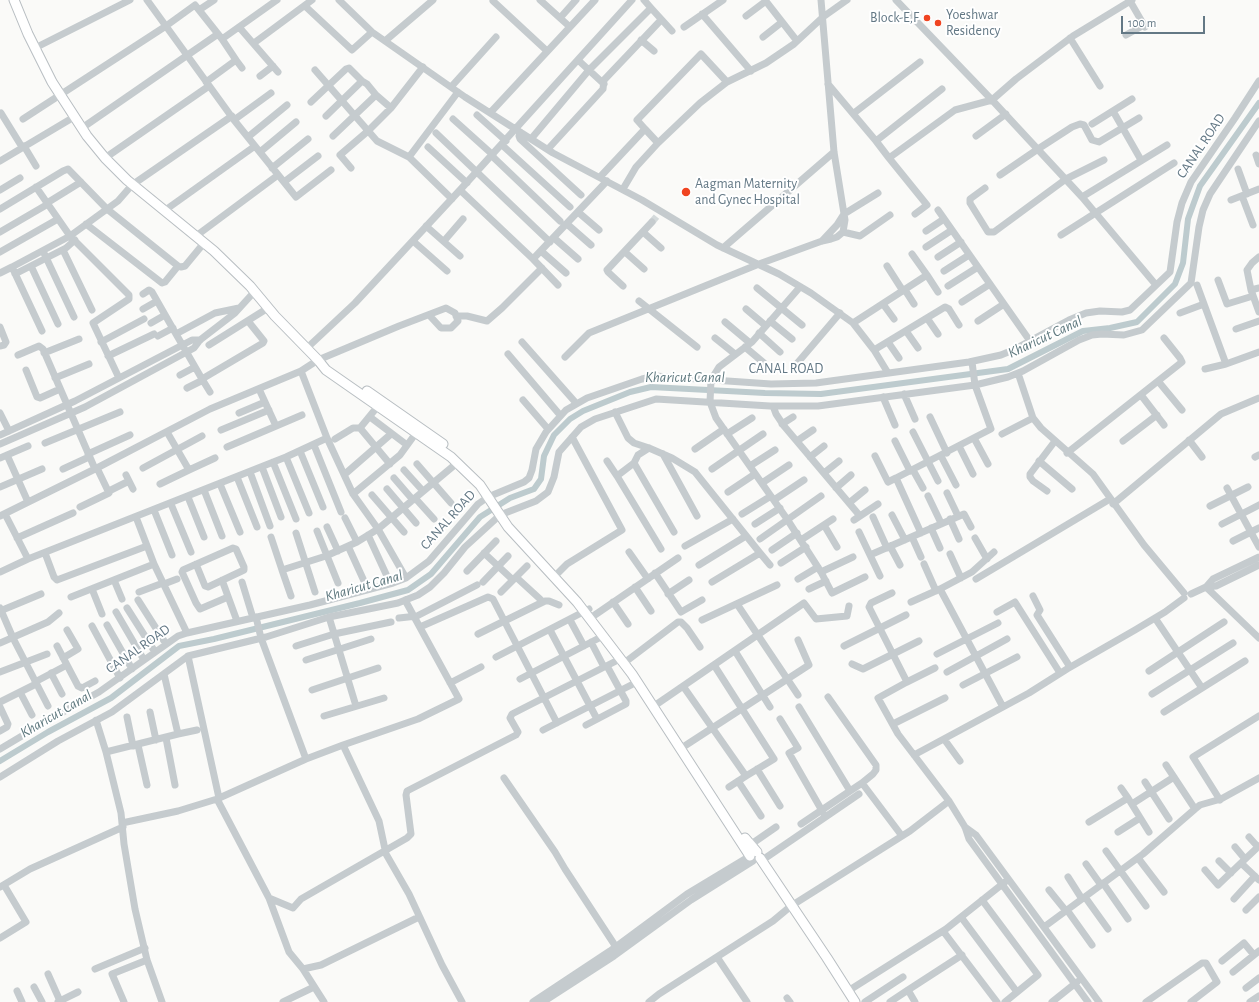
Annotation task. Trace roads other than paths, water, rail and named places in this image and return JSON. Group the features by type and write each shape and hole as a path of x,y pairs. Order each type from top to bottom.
{"main road":[{"path":"14,0 52,82 74,117 105,158 132,185 196,236 245,281 326,370 451,457 491,497"},
{"path":"318,360 328,365 404,416 454,452 484,480 491,497 508,527 531,562 589,614 603,636 624,660 637,682 750,845 760,869 827,958 855,1002"},
{"path":"501,514 558,573 657,704 682,748 756,858"},
{"path":"790,907 849,1002"}],"street":[{"path":"35,48 130,0"},
{"path":"147,0 233,118 296,197 332,170"},
{"path":"199,10 214,0"},
{"path":"82,128 186,54 239,27 277,0"},
{"path":"254,43 312,0"},
{"path":"339,0 372,32 458,92 518,131 548,149 623,189 659,213 723,248 779,274 811,293 853,323 874,350 888,373"},
{"path":"385,41 433,0"},
{"path":"560,18 576,0"},
{"path":"490,113 595,0"},
{"path":"307,348 356,303 492,155 518,131 578,60 632,0"},
{"path":"644,0 672,31"},
{"path":"684,27 723,0"},
{"path":"565,357 589,333 759,264 837,237 843,232 845,220 834,152 821,0"},
{"path":"623,189 636,167 658,143 700,103 727,82 751,71 797,41 823,17 847,0"},
{"path":"896,0 1006,114 1066,179 1156,285"},
{"path":"493,1 547,51"},
{"path":"543,1 570,27"},
{"path":"746,16 765,1 797,41"},
{"path":"889,158 955,110 992,100 1016,79 1070,38 1131,1 1144,26 1126,35"},
{"path":"22,119 166,26 195,5 242,68"},
{"path":"305,6 352,50 372,32"},
{"path":"531,139 589,70 651,8"},
{"path":"702,14 751,71"},
{"path":"548,149 603,89 604,80 661,20"},
{"path":"763,37 782,22"},
{"path":"239,27 278,72"},
{"path":"451,87 496,37"},
{"path":"1070,38 1100,86"},
{"path":"641,40 654,51"},
{"path":"658,143 637,120 701,54 727,82"},
{"path":"105,158 208,84 236,60"},
{"path":"578,60 604,84"},
{"path":"854,114 920,62"},
{"path":"260,76 273,66"},
{"path":"351,168 340,155 368,131 391,108 422,67"},
{"path":"311,102 346,69 349,68 391,108"},
{"path":"315,70 377,140 409,157 452,199"},
{"path":"326,116 362,81"},
{"name":"CANAL ROAD","path":"0,749 100,692 178,636 237,621 324,602 406,578 429,562 478,504 524,482 529,478 539,441 566,410 587,398 655,376 771,384 816,383 888,373 972,364 1001,356 1069,320 1086,313 1100,311 1122,312 1130,310 1170,272 1177,222 1182,203 1191,182 1259,81"},
{"path":"828,83 927,205 915,214"},
{"path":"876,141 942,89"},
{"path":"409,157 458,92"},
{"path":"0,273 31,266 63,250 72,238 86,224 118,201 132,185 271,93"},
{"path":"333,136 376,95"},
{"path":"1092,124 1132,99"},
{"path":"248,137 287,105"},
{"path":"1113,111 1142,160"},
{"path":"1,113 36,166"},
{"path":"477,114 504,143 570,207"},
{"path":"976,136 1006,114"},
{"path":"0,160 74,117"},
{"path":"1000,175 1072,127 1080,124 1084,125 1092,140 1099,142 1139,118"},
{"path":"453,119 564,222 591,245"},
{"path":"0,777 58,741 112,712 188,656 261,638 329,617 398,603 418,595 430,587 466,547 501,514 536,502 548,492 554,477 559,452 586,424 615,412 656,399 773,406 818,406 975,383 1008,377 1018,373 1079,340 1092,335 1124,335 1142,330 1191,283 1199,227 1210,194 1259,121"},
{"path":"260,152 296,122"},
{"path":"600,177 645,129"},
{"path":"518,131 520,139 582,195"},
{"path":"436,133 552,240 578,259"},
{"path":"272,168 308,138"},
{"path":"1082,197 1167,145"},
{"path":"164,211 255,146"},
{"path":"428,147 467,183"},
{"path":"723,248 834,152"},
{"path":"1256,155 1259,164"},
{"path":"284,182 318,156"},
{"path":"985,188 970,199 970,203 988,232 994,232 1066,179 1104,160"},
{"path":"1061,235 1174,163"},
{"path":"0,209 68,169 107,209 178,266 186,266 204,243"},
{"path":"1238,169 1253,225"},
{"path":"196,236 278,175"},
{"path":"0,190 20,178"},
{"path":"533,259 552,240 564,222 578,212 608,181"},
{"path":"0,232 81,182"},
{"path":"36,187 72,238 129,294 129,299 93,323 119,378"},
{"path":"1231,200 1259,189"},
{"path":"460,190 533,259 558,285"},
{"path":"822,241 837,225 844,214 878,193"},
{"path":"938,210 1030,341"},
{"path":"578,212 598,230"},
{"path":"843,232 860,236 890,215"},
{"path":"0,252 58,219"},
{"path":"444,241 463,219"},
{"path":"926,231 944,219"},
{"path":"623,286 608,272 608,270 652,222"},
{"path":"86,224 162,283 165,282 178,266"},
{"path":"426,226 460,256"},
{"path":"926,247 952,230"},
{"path":"643,232 661,248"},
{"path":"14,270 44,251 72,238"},
{"path":"413,241 447,272"},
{"path":"938,258 961,242"},
{"path":"63,250 92,310"},
{"path":"44,251 74,317"},
{"path":"541,251 566,273"},
{"path":"625,252 644,269"},
{"path":"912,254 938,292"},
{"path":"944,271 969,255"},
{"path":"1259,257 1247,270 1252,293 1259,312"},
{"path":"31,266 58,324"},
{"path":"888,266 914,304"},
{"path":"948,286 978,267"},
{"path":"456,316 467,316 487,321 542,268"},
{"path":"14,270 42,331"},
{"path":"853,323 927,275"},
{"path":"1218,280 1228,304 1252,293 1259,288"},
{"path":"962,302 990,284"},
{"path":"1197,285 1226,364"},
{"path":"800,287 748,345 720,367 711,381 710,402 716,418 788,519 820,570 832,593 864,576"},
{"path":"757,288 802,325"},
{"path":"142,294 151,291 210,392"},
{"path":"0,444 85,408 194,348 200,340 239,308 255,291"},
{"path":"143,309 157,301"},
{"path":"639,301 697,347"},
{"path":"883,304 894,319"},
{"path":"978,321 1004,304"},
{"path":"1180,313 1204,304"},
{"path":"874,350 945,307 950,309 959,325"},
{"path":"108,356 156,335 174,331 215,313 239,308"},
{"path":"209,345 268,308"},
{"path":"28,559 17,538 2,515 96,469 210,409 301,371 318,360 429,314 446,308 454,313 458,321 451,328 441,328 429,314"},
{"path":"746,309 792,339"},
{"path":"794,367 840,313"},
{"path":"102,342 147,321 165,315"},
{"path":"927,318 938,334"},
{"path":"187,388 263,343 264,341 248,321"},
{"path":"1236,329 1259,321"},
{"path":"724,322 764,363"},
{"path":"0,327 6,342 4,345 0,346"},
{"path":"906,331 918,348"},
{"path":"759,333 780,352"},
{"path":"715,338 735,354"},
{"path":"1067,453 1182,362 1164,338"},
{"path":"44,353 79,339"},
{"path":"0,435 66,405 192,340 200,340"},
{"path":"522,342 576,403"},
{"path":"888,342 899,358"},
{"path":"18,355 39,346 41,347 89,456 109,491"},
{"path":"1205,369 1226,364 1259,352"},
{"path":"508,354 560,416"},
{"path":"55,378 89,364"},
{"path":"875,456 888,482 991,429 975,383 972,364"},
{"path":"180,375 195,367"},
{"path":"26,370 37,397 40,398 60,389"},
{"path":"301,371 327,438 353,494 378,529 406,578"},
{"path":"1018,373 1033,418 1041,428 1067,453 1093,474 1111,502 1144,545 1186,595"},
{"path":"1158,381 1182,410"},
{"path":"259,388 276,426"},
{"path":"904,394 915,419"},
{"path":"1141,394 1164,425"},
{"path":"883,397 895,425"},
{"path":"976,579 1111,502 1221,414 1259,398"},
{"path":"523,400 548,429"},
{"path":"239,413 265,402"},
{"path":"335,439 353,428 360,428 378,406"},
{"path":"773,406 782,424 849,503 857,518 878,504"},
{"path":"221,430 269,410"},
{"path":"45,443 120,412"},
{"path":"615,412 628,438 634,443 672,458 695,472 770,565"},
{"path":"0,413 8,431"},
{"path":"227,447 302,415"},
{"path":"1123,441 1157,415"},
{"path":"370,417 407,445"},
{"path":"930,417 956,485"},
{"path":"695,449 752,418"},
{"path":"782,424 793,418"},
{"path":"1002,434 1033,418"},
{"path":"360,428 390,464"},
{"path":"797,441 813,430"},
{"path":"168,432 190,470"},
{"path":"913,432 938,481"},
{"path":"353,494 400,455 416,433"},
{"path":"345,474 391,434"},
{"path":"712,469 763,434"},
{"path":"63,469 130,435"},
{"path":"143,468 202,436"},
{"path":"558,573 567,564 622,530 572,437"},
{"path":"0,572 28,559 300,452 327,438"},
{"path":"974,438 988,464"},
{"path":"1189,440 1202,457"},
{"path":"895,441 911,471 923,488"},
{"path":"1047,491 1033,481 1030,474 1055,441"},
{"path":"314,445 343,515 357,542"},
{"path":"0,458 28,446"},
{"path":"810,457 824,446"},
{"path":"959,446 973,474"},
{"path":"617,476 634,463 638,455 649,448"},
{"path":"750,466 775,450"},
{"path":"300,452 323,507"},
{"path":"663,454 697,516"},
{"path":"7,455 28,502"},
{"path":"286,457 309,513"},
{"path":"160,484 215,458"},
{"path":"824,472 838,461"},
{"path":"1039,461 1072,489"},
{"path":"273,462 296,519"},
{"path":"607,462 617,476 660,549"},
{"path":"282,570 326,556 357,542 378,529 457,463"},
{"path":"634,463 674,532"},
{"path":"417,464 451,503"},
{"path":"762,482 789,464"},
{"path":"262,467 281,517"},
{"path":"0,487 42,468"},
{"path":"404,470 423,491"},
{"path":"250,472 270,526"},
{"path":"728,492 755,474"},
{"path":"836,488 851,475"},
{"path":"237,477 257,527"},
{"path":"80,507 109,493 109,491 127,478 133,489"},
{"path":"394,478 434,519"},
{"path":"896,478 921,532"},
{"path":"742,514 804,480"},
{"path":"220,484 240,532"},
{"path":"1210,506 1248,487"},
{"path":"1228,488 1259,547"},
{"path":"387,489 416,523"},
{"path":"204,490 222,536"},
{"path":"849,503 865,490"},
{"path":"947,493 958,516"},
{"path":"372,495 404,532"},
{"path":"760,539 821,496"},
{"path":"928,496 941,523"},
{"path":"188,497 204,537"},
{"path":"171,504 191,552"},
{"path":"1222,524 1259,505"},
{"path":"755,524 780,508"},
{"path":"154,510 172,556"},
{"path":"17,538 73,513"},
{"path":"870,555 964,514 971,528"},
{"path":"892,515 921,557"},
{"path":"136,517 154,564 187,633"},
{"path":"873,517 888,547 900,565"},
{"path":"685,546 733,519"},
{"path":"801,540 833,519"},
{"path":"950,519 959,539"},
{"path":"824,525 837,547"},
{"path":"327,527 338,551"},
{"path":"931,528 940,548"},
{"path":"1233,541 1259,528"},
{"path":"317,531 338,583"},
{"path":"859,532 880,576"},
{"path":"296,533 315,592"},
{"path":"772,550 797,533"},
{"path":"368,535 386,574"},
{"path":"699,565 746,536"},
{"path":"271,537 291,596"},
{"path":"974,538 987,558"},
{"path":"467,571 496,541"},
{"path":"45,553 54,577 57,580 147,546"},
{"path":"348,546 364,581"},
{"path":"781,563 806,547"},
{"path":"196,564 206,587 244,570 236,549 233,548 196,564 183,570 182,572 199,608 202,609 228,597"},
{"path":"629,552 648,578"},
{"path":"911,602 972,572 994,552"},
{"path":"484,553 540,599"},
{"path":"712,582 760,553"},
{"path":"950,554 961,578"},
{"path":"399,618 417,616 480,583 508,556"},
{"path":"798,579 853,557"},
{"path":"1206,587 1213,579 1259,557"},
{"path":"496,657 570,620 589,614 613,602 678,558"},
{"path":"501,592 531,562"},
{"path":"72,597 154,564"},
{"path":"924,564 967,639 1003,707"},
{"path":"914,754 1003,707 1060,673 1096,654 1155,618 1186,595 1206,587 1216,586 1259,565"},
{"path":"655,573 681,612 702,600"},
{"path":"140,592 177,579"},
{"path":"114,580 122,599"},
{"path":"222,580 237,621"},
{"path":"668,594 689,580"},
{"path":"809,589 826,581"},
{"path":"242,582 306,759"},
{"path":"702,620 777,585"},
{"path":"635,587 651,611"},
{"path":"1206,587 1259,638"},
{"path":"92,589 102,614"},
{"path":"892,593 871,603 869,607 907,682"},
{"path":"41,594 0,610 35,683 48,706"},
{"path":"420,627 488,596 493,598 557,723"},
{"path":"1033,596 1040,610 1037,615 1070,668"},
{"path":"138,600 166,644"},
{"path":"0,938 26,922 2,886 30,869 122,825 218,799 306,759 418,719 459,699 405,600"},
{"path":"478,634 547,600 560,605"},
{"path":"613,602 628,624"},
{"path":"997,612 1015,602 1060,673"},
{"path":"657,704 804,603 816,619 847,616 849,606"},
{"path":"737,604 798,695"},
{"path":"127,608 155,652"},
{"path":"116,612 144,660"},
{"path":"0,643 48,622 59,614"},
{"path":"844,646 906,615"},
{"path":"329,617 356,706"},
{"path":"1155,618 1202,688"},
{"path":"570,620 584,646"},
{"path":"296,646 334,634 391,622"},
{"path":"269,898 294,908 300,899 407,838 410,834 406,795 408,791 516,735 518,732 510,716 606,666 624,660 678,622 681,622 687,628 700,647"},
{"path":"1149,671 1224,622"},
{"path":"937,654 998,623"},
{"path":"92,626 120,678"},
{"path":"107,626 132,669"},
{"path":"63,658 78,649 67,630"},
{"path":"550,630 598,719"},
{"path":"520,679 603,636"},
{"path":"306,660 371,639"},
{"path":"947,672 1007,639"},
{"path":"682,748 809,665 798,640"},
{"path":"852,664 863,669 918,641"},
{"path":"586,725 626,704 621,690 591,642"},
{"path":"1152,694 1233,643"},
{"path":"57,646 80,688 95,680"},
{"path":"735,651 770,707"},
{"path":"0,672 48,654"},
{"path":"188,656 218,799 269,898 289,952 303,969 324,1002"},
{"path":"964,685 1017,657"},
{"path":"1164,712 1245,661"},
{"path":"0,702 67,665"},
{"path":"714,665 774,759 729,787"},
{"path":"450,683 481,667"},
{"path":"312,690 378,668"},
{"path":"935,668 878,698 893,724 949,801 965,827 969,839 1088,1002"},
{"path":"51,673 62,694"},
{"path":"164,674 178,734"},
{"path":"543,730 637,682"},
{"path":"683,686 746,776"},
{"path":"20,692 32,715"},
{"path":"543,1002 614,956 691,900 824,813 873,774 876,770 876,765 828,697"},
{"path":"324,716 384,698"},
{"path":"893,724 945,698"},
{"path":"0,707 8,724 7,728 0,731"},
{"path":"799,707 850,791"},
{"path":"150,712 156,740"},
{"path":"1220,800 1193,757 1259,716"},
{"path":"128,718 147,785"},
{"path":"780,719 798,748 789,753 824,813"},
{"path":"96,720 106,752 121,813 124,844 135,910 147,960 162,1002"},
{"path":"106,752 196,730"},
{"path":"166,738 176,785"},
{"path":"944,739 960,761"},
{"path":"343,745 379,821 386,851 420,917 442,965 462,1002"},
{"path":"1166,765 1195,809"},
{"path":"757,769 780,806"},
{"path":"1089,822 1151,791 1174,777"},
{"path":"504,778 555,852 564,869 616,947"},
{"path":"1044,927 1138,858 1200,805 1220,800 1259,778"},
{"path":"738,781 761,816"},
{"path":"1145,782 1169,819"},
{"path":"862,783 902,836"},
{"path":"1121,788 1149,832"},
{"path":"801,824 859,794"},
{"path":"649,1002 773,921 790,907 902,836 949,801"},
{"path":"1118,832 1140,818"},
{"path":"750,845 776,827"},
{"path":"965,827 976,835 1099,1002"},
{"path":"1205,870 1218,885 1258,846 1249,837"},
{"path":"1234,899 1257,878 1243,861 1235,847"},
{"path":"1106,851 1146,906"},
{"path":"533,1002 616,947 687,894 756,858"},
{"path":"1138,858 1164,892"},
{"path":"1219,861 1231,873"},
{"path":"1086,864 1128,919"},
{"path":"1068,877 1108,929"},
{"path":"848,991 943,931 1008,879"},
{"path":"1050,890 1092,945"},
{"path":"1246,910 1259,896"},
{"path":"982,900 1038,976 1005,1002"},
{"path":"303,969 321,965 420,917"},
{"path":"961,917 1017,992"},
{"path":"943,931 997,1002"},
{"path":"1222,961 1244,943 1256,953 1233,972"},
{"path":"95,969 145,948"},
{"path":"890,1002 962,955"},
{"path":"718,957 747,1002"},
{"path":"124,1002 112,974 147,960"},
{"path":"1146,1002 1202,963 1206,963 1218,982 1191,1002"},
{"path":"48,974 59,1001 78,992"},
{"path":"865,1002 903,977"},
{"path":"1246,988 1259,978"},
{"path":"1052,1002 1082,979"},
{"path":"34,987 42,1002"},
{"path":"283,1002 314,987"},
{"path":"908,990 915,1002"},
{"path":"18,991 22,1002"},
{"path":"1250,1002 1259,996"}],"waterway":[{"name":"Kharicut Canal","path":"0,761 48,732 111,698 179,646 214,639 408,590 431,574 480,517 510,498 534,489 541,479 544,456 554,435 570,419 583,411 630,392 651,387 765,393 821,394 1008,369 1083,331 1110,328 1137,322 1175,284 1183,263 1188,219 1200,186 1259,103"}],"tunnel":[{"path":"652,222 657,216"}],"place":[{"name":"Block-E,F","path":"927,18"},
{"name":"Yoeshwar Residency","path":"938,23"},
{"name":"Aagman Maternity and Gynec Hospital","path":"686,192"}]}
